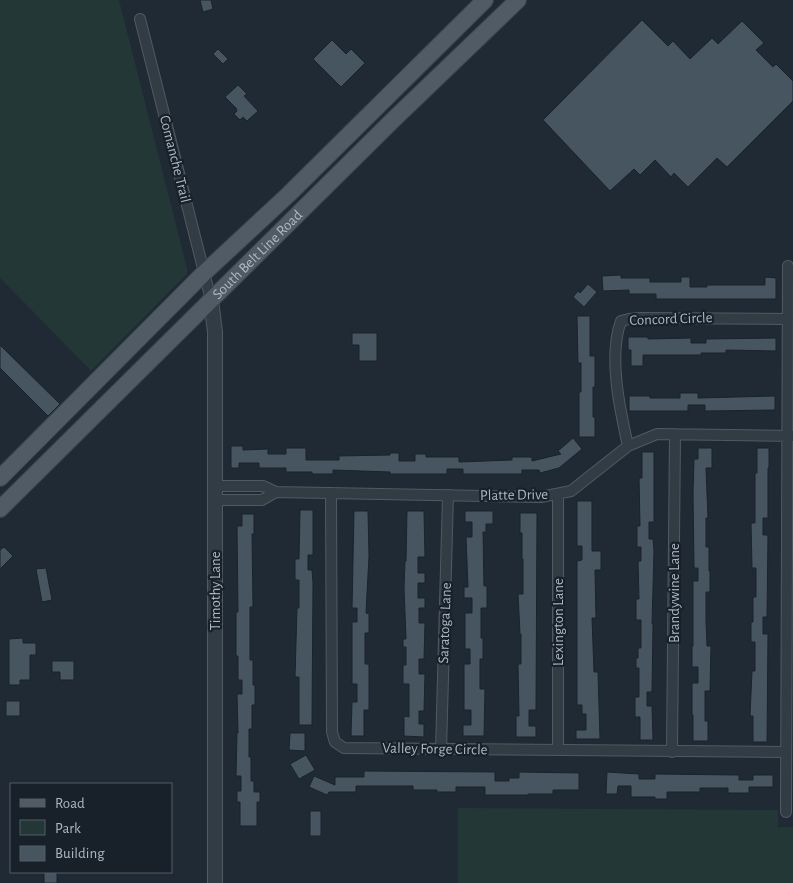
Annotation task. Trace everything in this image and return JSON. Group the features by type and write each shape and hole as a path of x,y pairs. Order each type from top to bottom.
{"main road":[{"name":"South Belt Line Road","path":"0,478 204,273 288,194 486,0"},
{"name":"South Belt Line Road","path":"0,510 211,300 518,0"}],"street":[{"name":"Comanche Trail","path":"140,19 211,300"},
{"path":"786,812 785,752 790,436 788,266"},
{"name":"Timothy Lane","path":"211,300 215,332 215,883"},
{"name":"Concord Circle","path":"628,446 621,416 617,374 617,333 621,321 629,318 788,318"},
{"name":"Platte Drive","path":"215,493 262,500 276,492 541,497 571,490 628,446 657,434 790,436"},
{"name":"Brandywine Lane","path":"672,752 675,434"},
{"name":"Valley Forge Circle","path":"331,493 332,732 335,742 344,748 785,752"},
{"name":"Lexington Lane","path":"558,494 558,750"},
{"name":"Saratoga Lane","path":"441,750 448,495"}],"green space":[{"path":"0,0 119,0 187,268 187,274 91,371 0,278"},
{"path":"458,808 778,810 778,827 793,827 793,883 458,883"}],"building":[{"path":"200,0 211,0 213,9 203,12"},
{"path":"642,20 668,46 673,41 690,59 712,38 718,44 742,21 764,43 756,50 773,67 776,64 793,81 793,101 727,167 717,158 688,187 674,173 671,177 655,160 640,175 634,169 610,191 543,120"},
{"path":"332,40 346,54 351,49 365,63 341,87 313,59"},
{"path":"218,49 228,59 223,64 213,54"},
{"path":"238,85 247,94 244,96 258,111 247,121 243,117 240,120 234,114 237,111 236,108 225,97"},
{"path":"621,275 621,278 650,278 650,282 681,282 681,277 690,277 690,287 707,287 707,285 765,285 765,277 776,278 776,299 656,299 656,294 629,294 629,290 603,291 602,276"},
{"path":"588,284 597,292 584,307 573,297 578,291 580,293"},
{"path":"577,316 590,316 590,356 595,356 593,417 595,417 595,437 579,437 581,363 578,363"},
{"path":"352,333 377,333 377,361 359,361 359,345 352,345"},
{"path":"628,337 648,337 648,339 691,338 691,343 706,343 706,339 776,338 776,351 726,350 726,353 701,353 701,355 643,355 643,366 631,366 631,350 628,350"},
{"path":"0,345 60,404 48,416 0,368"},
{"path":"680,393 698,393 698,398 775,396 775,410 705,411 705,405 688,405 688,411 629,411 629,396 680,398"},
{"path":"573,438 582,449 559,468 540,473 539,470 522,470 522,474 463,474 463,469 447,469 447,474 390,474 390,472 333,470 333,474 312,474 312,472 286,472 286,468 259,468 259,463 239,463 239,468 231,468 231,446 243,446 243,450 268,449 268,454 286,454 286,448 306,448 306,460 339,460 339,456 390,455 390,453 399,453 399,461 415,461 415,454 426,454 426,457 459,457 459,462 512,460 512,457 532,457 532,461 561,454 558,451"},
{"path":"698,448 712,448 712,468 706,468 708,518 706,518 706,547 709,547 710,592 706,592 706,621 707,646 711,646 710,691 705,691 705,721 708,721 708,741 693,741 692,715 692,683 698,683 698,667 692,667 692,646 693,581 698,581 698,568 694,568 693,493 694,459 698,459"},
{"path":"757,448 769,448 768,518 763,518 763,535 768,535 767,617 763,617 763,634 768,634 767,742 753,742 753,716 750,716 752,671 755,671 755,642 751,642 751,622 753,622 753,597 756,597 756,568 752,568 751,523 755,523"},
{"path":"642,452 654,452 654,522 649,522 649,539 653,539 654,551 652,692 647,692 647,706 652,706 653,740 640,740 640,717 635,717 635,697 639,697 639,668 636,668 636,658 638,658 638,648 641,648 641,620 636,620 636,599 639,599 638,561 641,561 641,547 637,547 637,526 640,526 639,478 642,478"},
{"path":"577,501 592,501 592,551 601,551 601,570 595,570 596,618 592,618 594,672 598,672 600,739 576,739 576,730 586,730 586,714 582,714 582,705 577,705 577,561 582,560 582,546 577,546"},
{"path":"300,510 313,510 313,555 308,555 308,570 312,570 313,583 312,725 299,725 299,677 295,677 299,580 295,580 295,559 299,559"},
{"path":"354,511 368,511 369,556 366,613 369,614 369,633 365,633 365,664 369,664 369,710 364,710 364,736 351,736 352,702 357,702 357,684 352,684 352,622 357,622 357,608 352,608"},
{"path":"407,511 424,511 425,557 418,557 418,573 425,573 425,583 418,583 418,598 425,598 425,608 419,608 419,623 425,623 424,659 419,659 419,674 425,674 424,711 419,711 419,724 424,724 424,737 404,736 404,716 409,717 409,684 403,684 403,665 406,665 406,647 403,647 403,639 406,639 404,588"},
{"path":"465,511 493,511 493,524 486,524 486,532 483,532 484,586 487,586 487,608 481,608 483,659 480,659 480,689 485,689 484,736 463,736 463,725 471,725 471,710 464,710 464,664 470,664 470,649 465,649 465,613 472,613 472,598 464,598 464,587 468,587 466,537 472,537 472,522 465,522"},
{"path":"520,513 537,513 536,710 529,710 529,726 536,726 536,737 516,737 516,716 519,716 518,664 521,664 518,594 523,594"},
{"path":"242,514 254,514 254,534 252,534 253,607 250,607 250,660 253,660 255,705 252,705 252,729 249,729 249,757 251,757 251,781 254,781 254,792 260,792 260,802 257,802 257,826 240,826 240,802 237,802 237,791 241,791 241,776 236,776 237,694 242,694 242,680 238,680 238,656 236,656 236,612 238,612 237,526 242,526"},
{"path":"4,547 13,556 0,569 0,550"},
{"path":"46,568 52,600 42,602 36,569"},
{"path":"23,638 23,643 36,643 36,655 30,655 30,680 20,680 20,685 9,685 9,639"},
{"path":"52,661 74,661 74,680 60,680 60,672 52,672"},
{"path":"6,701 20,701 20,716 6,716"},
{"path":"290,733 305,733 305,751 289,750"},
{"path":"306,755 315,770 299,779 290,764"},
{"path":"364,771 495,772 495,781 509,781 509,778 519,778 519,772 579,773 579,790 553,790 553,794 485,795 485,787 456,787 456,792 437,792 437,790 413,790 413,786 356,786 356,792 329,792 327,795 309,787 314,776 335,785 335,777 364,777"},
{"path":"607,772 639,774 639,779 655,779 655,774 739,775 739,780 753,780 753,775 773,775 773,787 749,787 749,793 728,793 728,788 700,788 700,792 667,792 667,799 631,797 631,786 618,786 617,794 606,794"},
{"path":"310,811 321,811 321,836 310,836"},
{"path":"44,873 57,873 57,883 44,883"}]}
